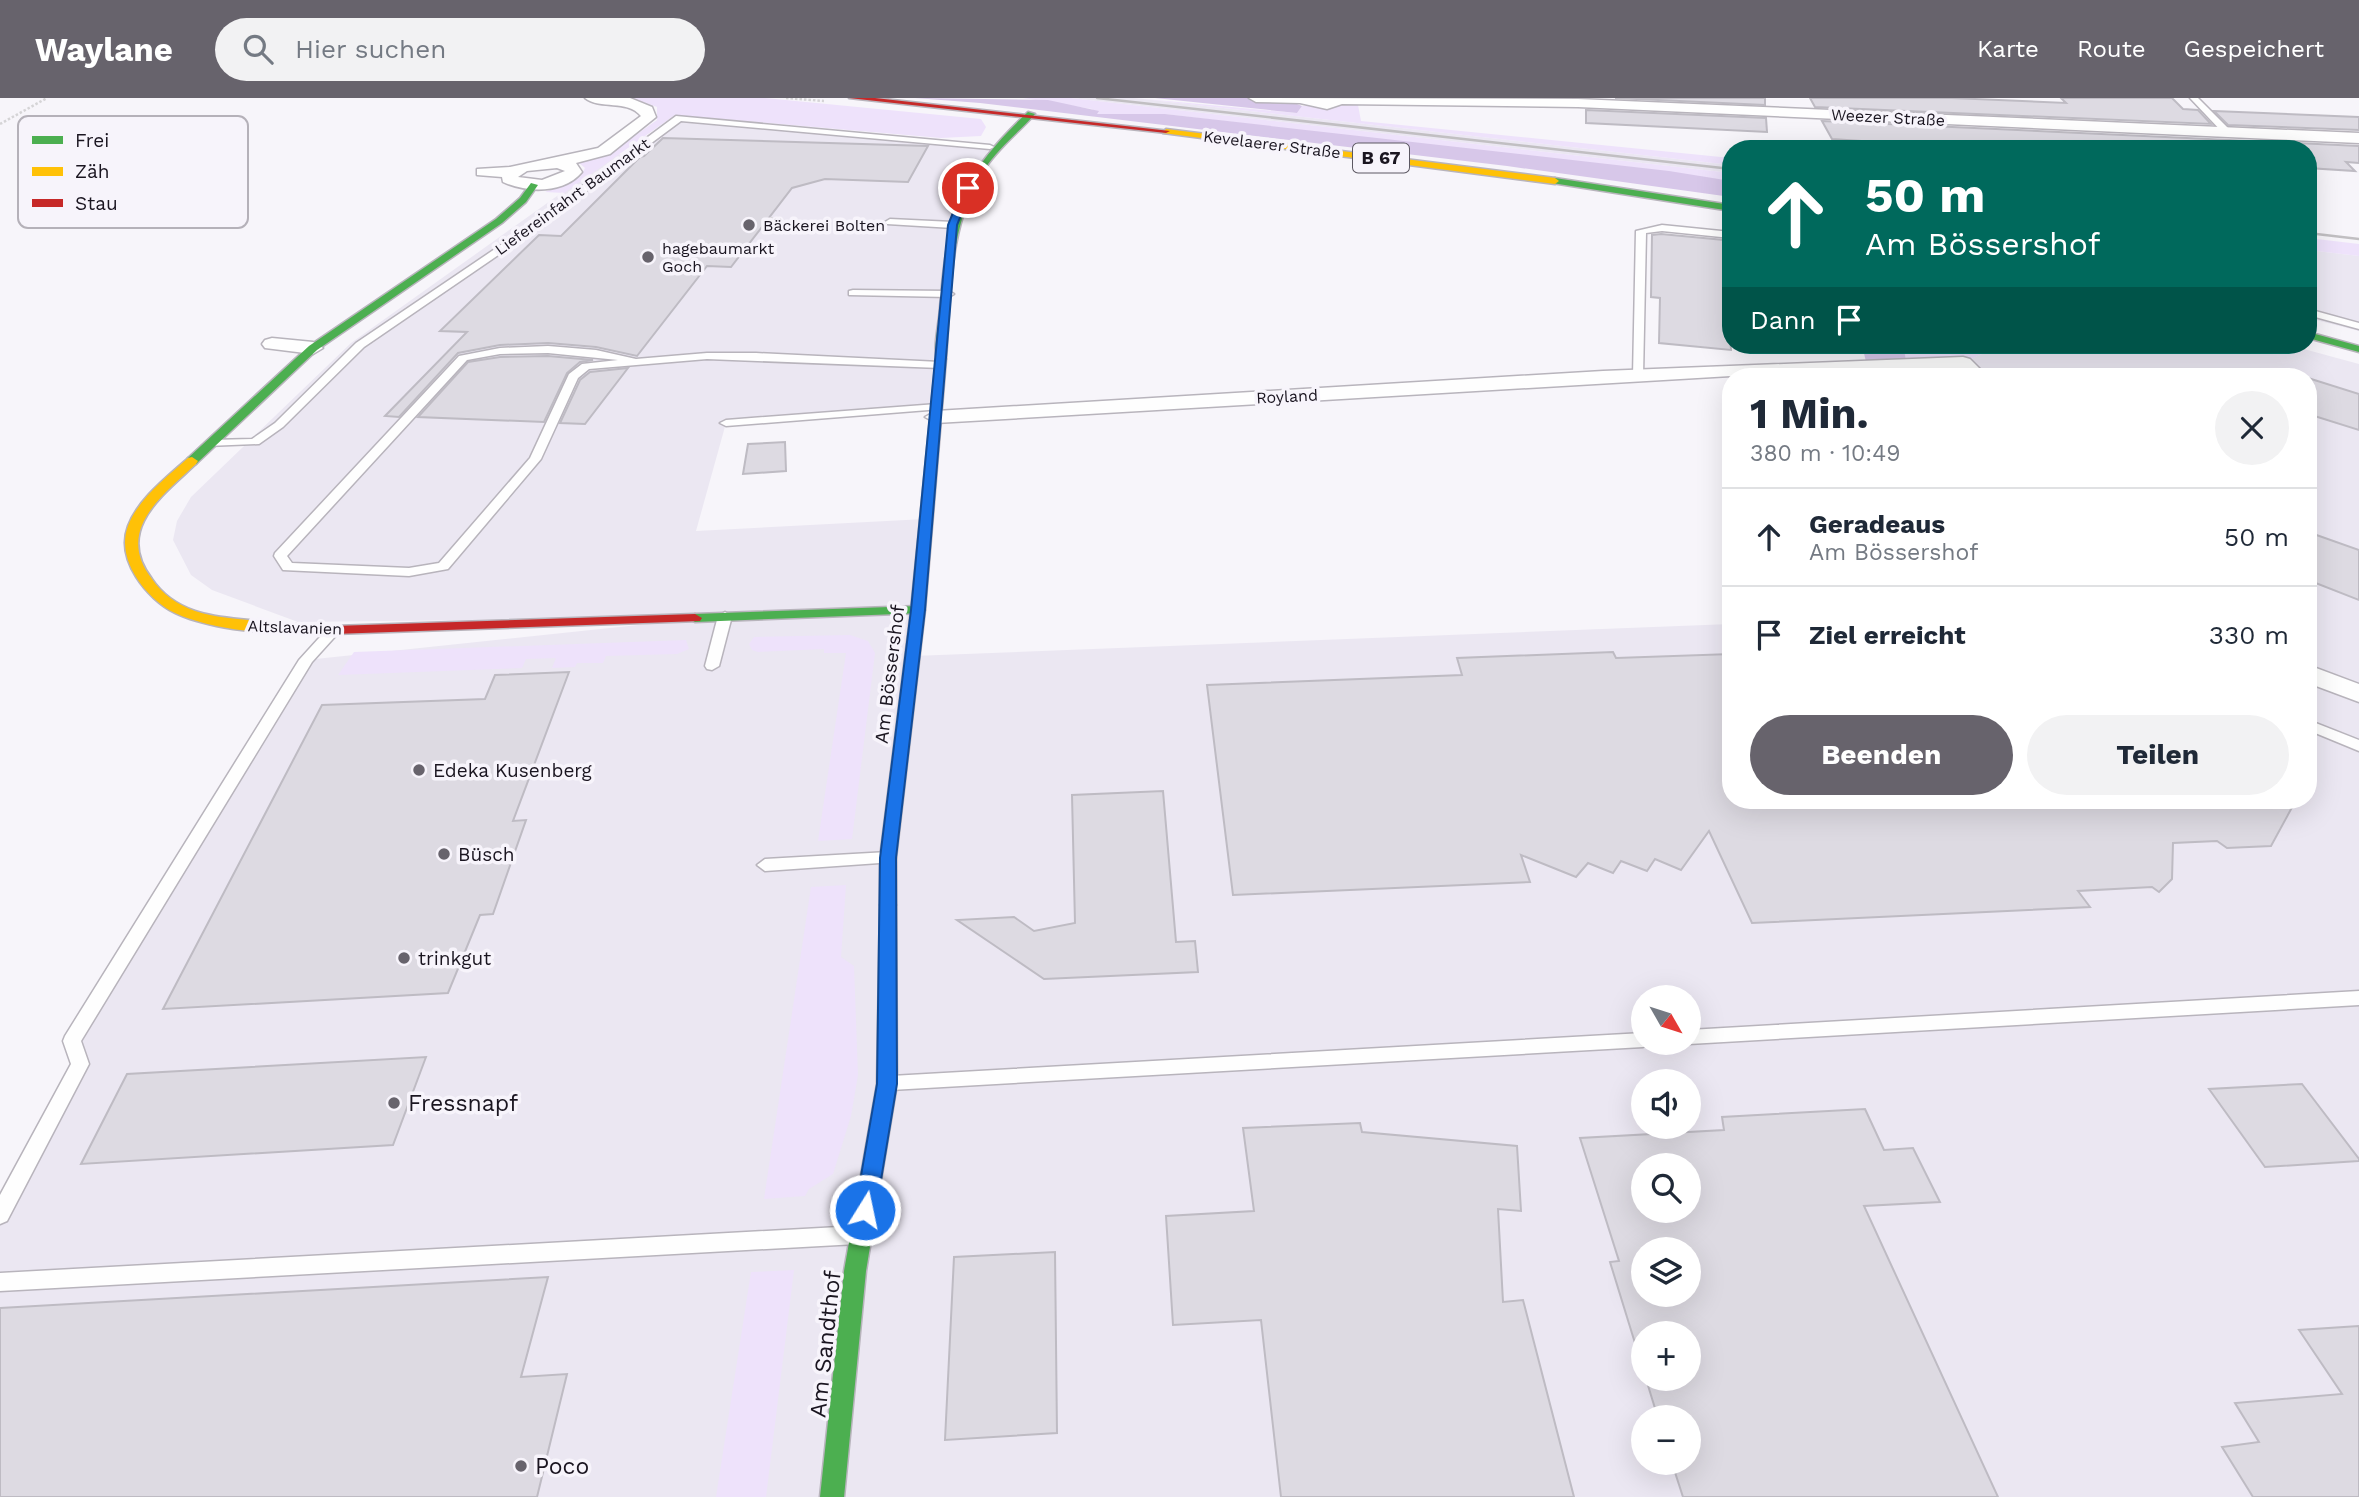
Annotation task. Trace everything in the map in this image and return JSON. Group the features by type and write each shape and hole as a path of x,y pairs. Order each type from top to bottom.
{"street":[{"path":"483,172 512,172 604,151 649,117 647,110 635,103 592,98"},
{"name":"Kevelaerer Straße","path":"853,98 1031,114 1608,187 1722,206"},
{"name":"Weezer Straße","path":"1256,98 1304,99 1321,105 1339,99 1577,100 2335,137 2355,145"},
{"name":"Am Bössershof","path":"886,946 888,858 918,610 949,294 953,225 975,169 990,147 1031,114"},
{"path":"2227,132 2234,140"},
{"path":"512,172 509,179 517,184 534,185 553,183 574,172 570,166 557,163"},
{"name":"Altslavanien","path":"534,185 523,200 499,221 313,348 163,488 135,527 133,556 146,584 180,610 244,626 334,630 918,610"},
{"path":"2317,337 2359,349"},
{"path":"272,344 313,348"},
{"name":"Royland","path":"1837,368 1962,363 1968,368"},
{"name":"Royland","path":"936,412 1722,373"},
{"path":"2317,677 2359,694"},
{"name":"Am Sandthof","path":"832,1497 855,1271 887,1084 886,946"}],"lane":[{"path":"2194,98 2227,132"},
{"name":"Liefereinfahrt Baumarkt","path":"211,444 255,442 279,425 360,345 526,232 679,118 990,147"},
{"path":"890,222 953,225"},
{"path":"1638,376 1641,230 1662,228 1722,233"},
{"path":"853,293 949,294"},
{"path":"2317,314 2359,326"},
{"path":"632,361 612,355 497,349 463,358 280,556 288,567 409,572 443,566 535,459 573,376 586,366 632,361 756,356 940,365"},
{"path":"726,423 936,412"},
{"path":"712,666 725,616"},
{"path":"0,1215 80,1064 72,1041 306,660 334,630"},
{"path":"2317,728 2359,746"},
{"path":"765,865 888,858"},
{"path":"1701,1036 2359,998"},
{"path":"887,1084 1631,1041"},
{"path":"0,1282 861,1235"}],"path":[{"path":"0,124 47,98"},
{"path":"770,218 781,219"}],"shaded area":[{"path":"632,98 765,98 981,119 986,127 981,136 941,138 675,115 564,193 545,192 580,177 585,168 578,162 616,149 657,120 657,107"},
{"path":"915,98 1048,100 1099,111 1097,114 1165,114 1669,171 1722,180 1722,196 1507,166 980,103"},
{"path":"1023,98 1071,98 1722,172 1722,180 1165,114 1096,114 1092,109"},
{"path":"1071,98 1134,98 1722,164 1722,172"},
{"path":"1134,98 1297,113 1302,106 1358,105 1361,121 1722,157 1722,164"},
{"path":"1155,98 1291,98 1292,102 1302,106 1297,113"},
{"path":"679,118 990,147 953,225 937,407 726,423 696,531 925,519 913,656 1722,624 1722,809 2317,809 2317,368 1968,368 1963,363 1982,354 2317,353 2359,364 2359,1497 0,1497 0,1215 80,1064 69,1039 306,660 714,617 298,622 212,590 191,575 173,540 177,521 191,497 351,343 616,154 627,155"},
{"path":"2317,239 2359,244 2359,256 2317,251"},
{"path":"2317,251 2359,256 2359,331 2317,320"},
{"path":"1864,354 1905,354 1907,365 1867,366"},
{"path":"1905,354 1982,354 1963,363 1907,365"},
{"path":"850,635 868,641 875,653 852,839 818,841 846,653 824,653 824,649 758,652 752,650 749,644 754,637"},
{"path":"686,640 689,649 677,654 606,656 603,663 577,663 575,667 552,668 556,658 526,659 522,668 338,675 354,652"},
{"path":"846,885 841,957 854,966 858,1075 851,1116 833,1174 809,1189 805,1196 764,1199 811,887"},
{"path":"794,1270 766,1497 716,1497 751,1272"}],"building":[{"path":"1615,98 1765,98 1765,105"},
{"path":"1810,98 1952,98 2066,103 2061,98 2172,98 2183,109 2198,110 2211,124 1815,107"},
{"path":"1586,110 1766,118 1767,132 1586,123"},
{"path":"2214,111 2359,117 2359,130 2228,125"},
{"path":"1822,121 2230,140 1847,140 1832,139"},
{"path":"663,138 928,146 908,182 825,179 792,188 731,267 707,266 637,356 596,347 548,343 500,345 458,353 399,417 385,416 467,332 440,331 539,235 561,236 640,157"},
{"path":"2317,144 2359,146 2359,163 2346,162 2355,171 2317,169"},
{"path":"1652,235 1722,240 1722,349 1659,343 1660,298 1651,297"},
{"path":"548,356 593,360 580,362 567,373 544,422 418,417 468,362 500,357"},
{"path":"628,368 585,424 560,423 580,380 590,372"},
{"path":"2317,381 2359,394 2359,430 2317,417"},
{"path":"785,442 786,471 743,474 748,444"},
{"path":"2317,535 2359,550 2359,600 2317,584"},
{"path":"1613,652 1616,658 1722,654 1722,809 2291,809 2271,846 2227,848 2217,841 2173,843 2172,879 2159,892 2152,887 2078,891 2090,907 1752,923 1709,831 1681,870 1655,859 1647,871 1621,861 1613,873 1588,863 1576,877 1521,855 1530,882 1233,895 1207,685 1462,675 1457,658"},
{"path":"569,672 513,821 526,820 493,914 480,915 448,993 163,1009 322,705 485,699 495,675"},
{"path":"1163,791 1176,942 1195,941 1198,972 1044,979 957,920 1014,917 1034,931 1075,923 1072,795"},
{"path":"426,1057 393,1145 81,1164 127,1074"},
{"path":"2302,1084 2359,1161 2265,1167 2209,1089"},
{"path":"1865,1109 1884,1150 1913,1148 1940,1202 1864,1206 1998,1497 1683,1497 1676,1475 1701,1475 1701,1405 1654,1405 1650,1391 1701,1391 1701,1321 1631,1321 1631,1330 1610,1262 1619,1261 1580,1138 1631,1135 1631,1139 1701,1139 1701,1131 1724,1130 1722,1117"},
{"path":"1360,1123 1362,1132 1517,1146 1521,1211 1498,1209 1503,1302 1523,1300 1574,1497 1281,1497 1261,1320 1173,1325 1166,1216 1254,1211 1243,1128"},
{"path":"1055,1252 1057,1433 945,1440 954,1257"},
{"path":"548,1277 521,1377 567,1374 537,1497 0,1497 0,1308"},
{"path":"2359,1326 2359,1497 2253,1497 2222,1447 2259,1442 2235,1403 2342,1394 2299,1330"}],"railway":[{"path":"1097,98 1722,168"},
{"path":"2317,234 2359,239"}],"traffic: fast":[{"path":"941,359 950,254 965,196 980,169 1001,142 1031,114"},
{"path":"1555,181 1722,207"},
{"path":"192,461 313,348 499,221 523,200 534,185"},
{"path":"2317,337 2359,349"},
{"path":"695,618 918,610"},
{"path":"832,1497 855,1271 887,1084 888,905"}],"traffic: slow":[{"path":"1166,131 1555,181"},
{"path":"192,461 160,492 134,526 131,539 135,563 159,596 180,610 212,620 270,627"}],"traffic: jam":[{"path":"853,98 1166,131"},
{"path":"888,905 888,858 918,610 941,359"},
{"path":"270,627 334,630 695,618"}],"place":[{"name":"Bäckerei Bolten","path":"749,225"},
{"name":"hagebaumarkt Goch","path":"648,257"},
{"name":"Edeka Kusenberg","path":"419,770"},
{"name":"Büsch","path":"444,854"},
{"name":"trinkgut","path":"404,958"},
{"name":"Fressnapf","path":"394,1103"},
{"name":"Poco","path":"521,1466"}],"route":[{"path":"865,1210 887,1084 888,858 918,610 949,294 953,225 968,188"}]}
